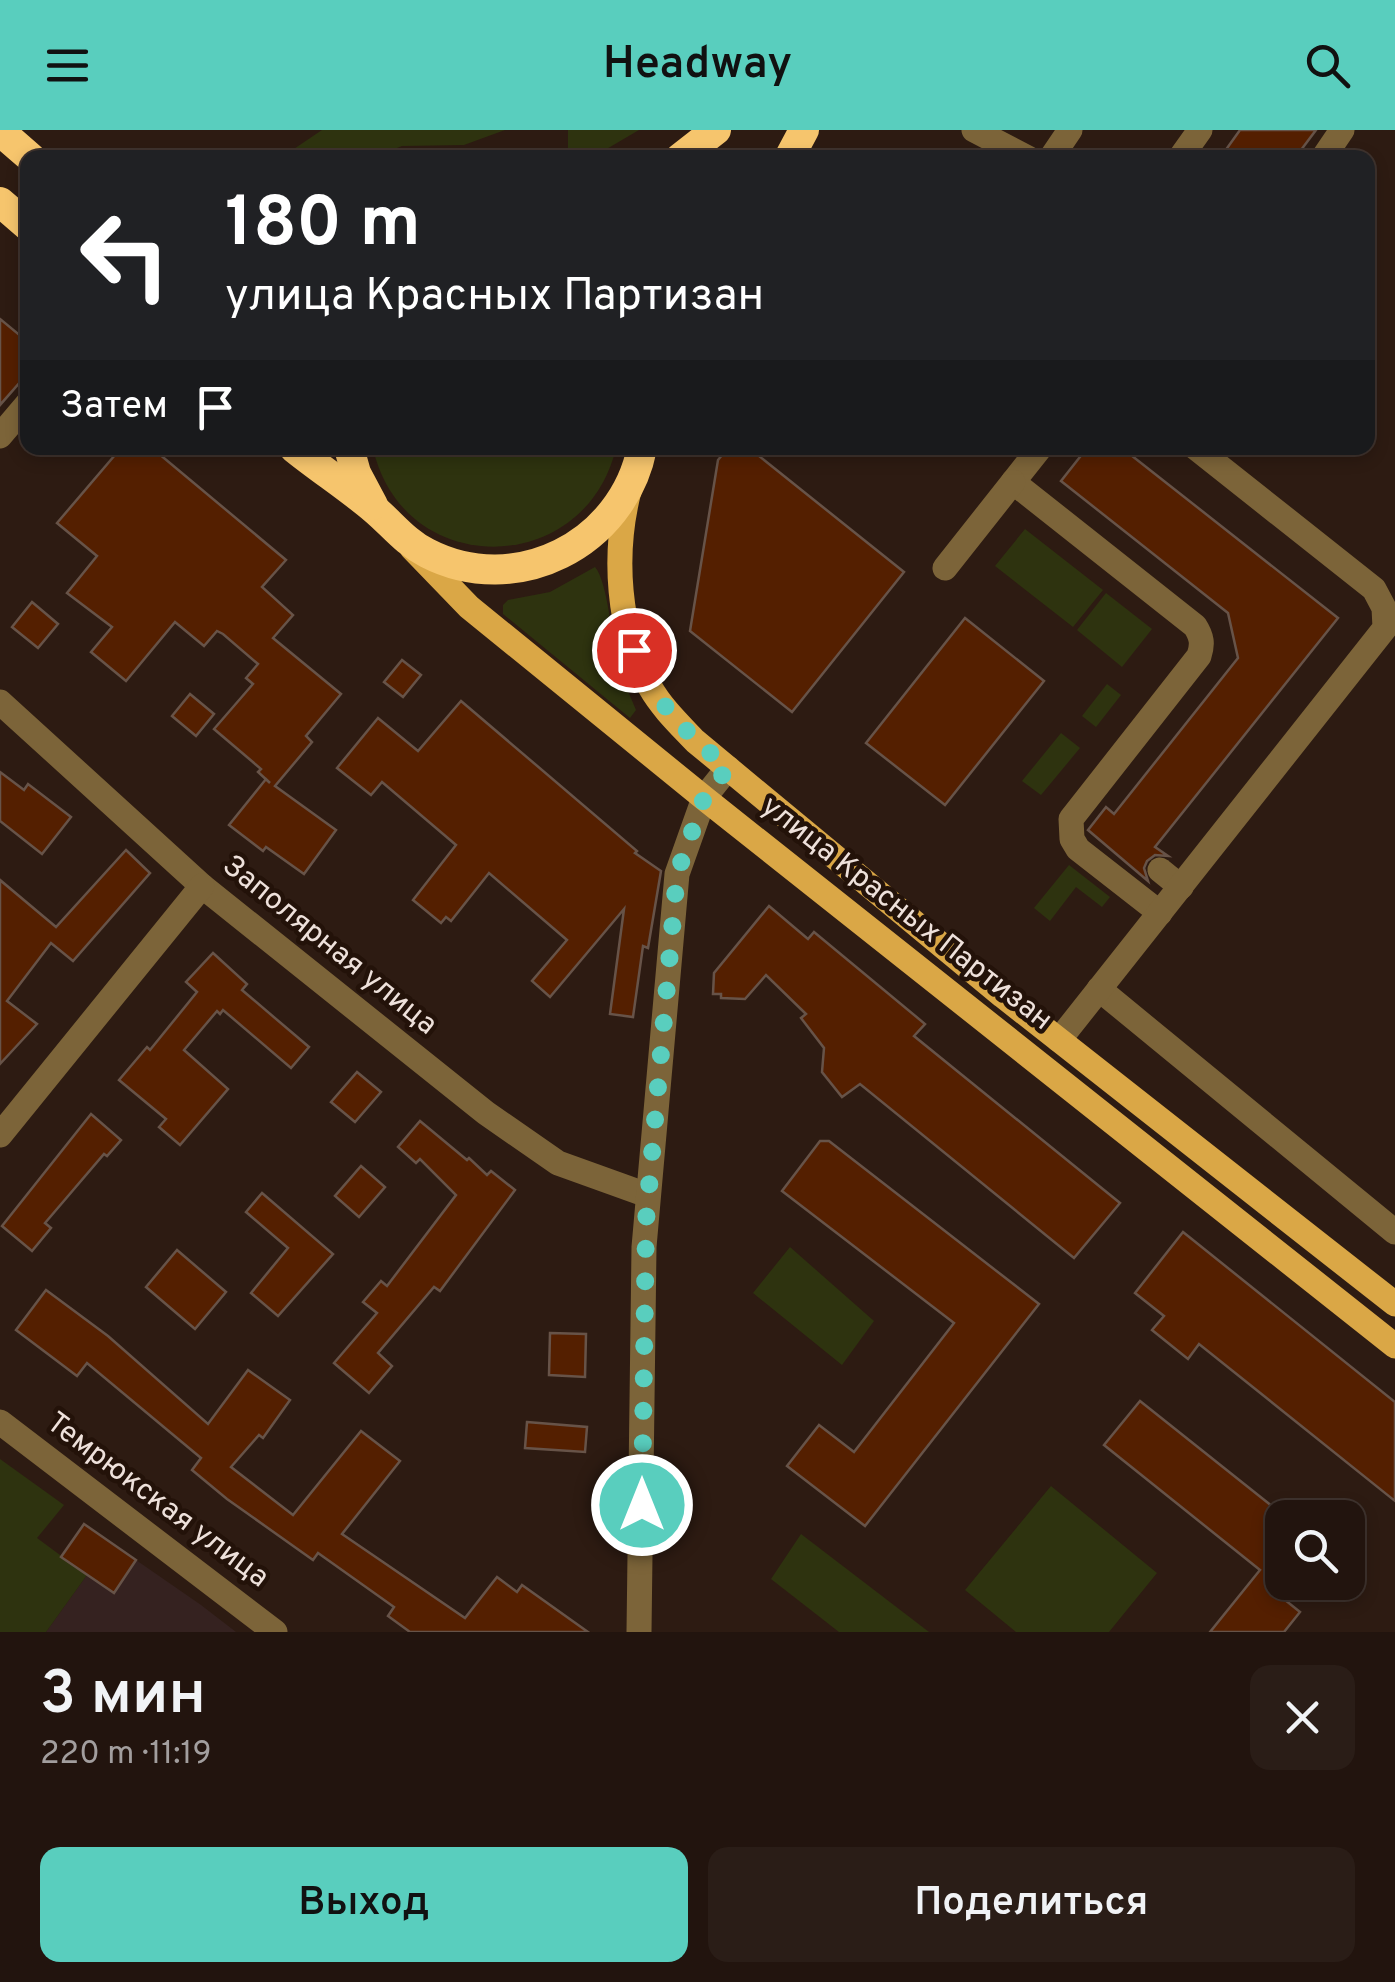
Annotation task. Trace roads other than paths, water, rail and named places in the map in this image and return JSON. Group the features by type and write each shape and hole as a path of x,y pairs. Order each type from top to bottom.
{"highway":[{"path":"690,150 716,130"},
{"path":"0,131 22,150"},
{"path":"0,202 20,219"},
{"name":"улица Красных Партизан","path":"303,455 384,519"},
{"path":"351,455 362,487 384,519 424,552 464,566 505,570 559,556 594,533 613,513 640,457"}],"main road":[{"name":"улица Красных Партизан","path":"640,457 619,545 622,582 634,650 648,684 667,711 695,741 1059,1040 1395,1304"},
{"name":"улица Красных Партизан","path":"384,519 469,606 704,798 1395,1346"}],"street":[{"path":"974,130 1013,150"},
{"path":"0,436 20,412"},
{"path":"945,568 1034,455"},
{"path":"1059,1040 1382,635 1385,619 1381,597 1374,588 1205,455"},
{"path":"1013,482 1195,626 1200,635 1202,647 1198,656 1071,818 1074,845 1160,914"},
{"name":"Заполярная улица","path":"0,702 202,886 486,1112 558,1163 647,1195"},
{"path":"639,1632 647,1195 677,874 704,798 728,768"},
{"path":"1160,870 1181,887"},
{"path":"0,1135 202,886"},
{"path":"1100,989 1395,1232"},
{"name":"Темрюкская улица","path":"0,1422 275,1632"}]}
